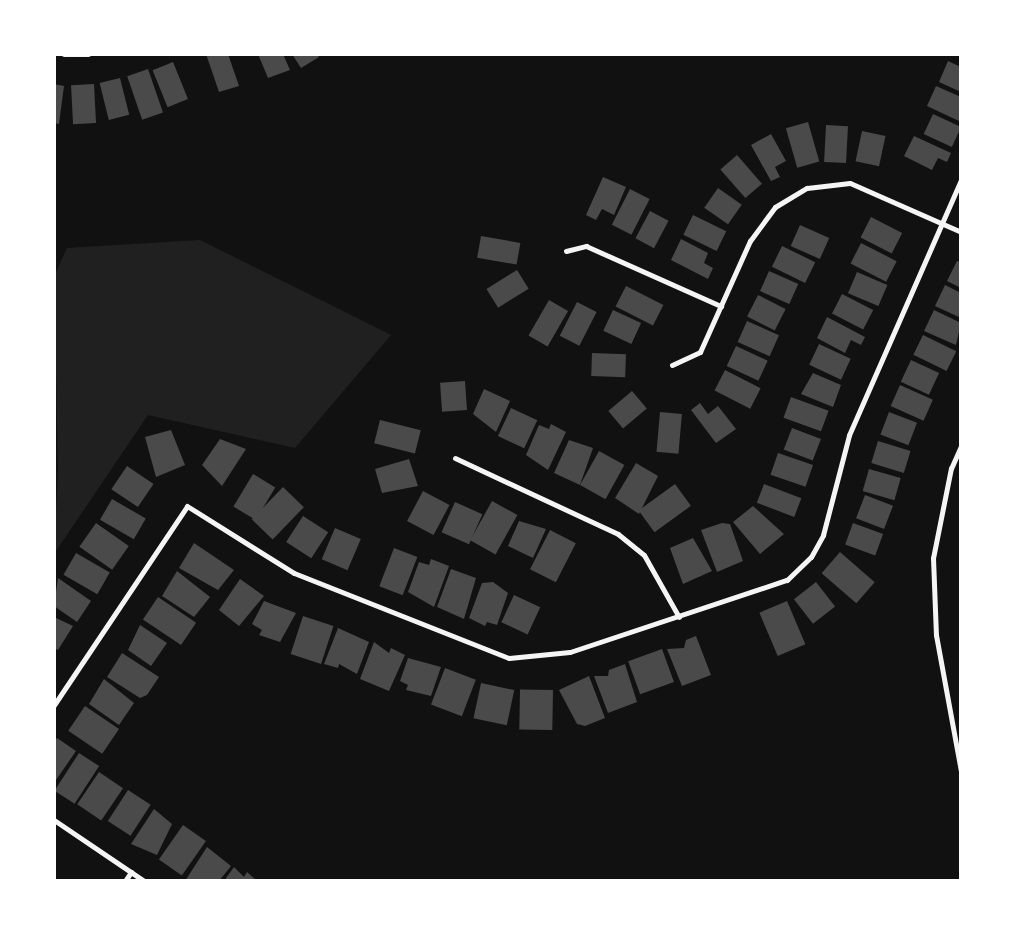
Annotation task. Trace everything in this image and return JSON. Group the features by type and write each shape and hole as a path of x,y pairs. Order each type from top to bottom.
{"street":[{"path":"64,54 88,54"},
{"path":"54,705 187,506 294,573 509,658 570,652 787,580 811,557 823,535 849,435 961,180"},
{"path":"672,365 700,352 750,241 775,207 807,188 850,183 961,232"},
{"path":"566,251 586,246 721,306"},
{"path":"961,446 951,468 933,558 936,635 961,771"},
{"path":"455,458 618,534 644,555 679,617"},
{"path":"54,820 144,881"},
{"path":"125,881 131,872"}],"shaded area":[{"path":"200,240 391,335 295,448 148,415 54,554 58,469 54,277 67,248"}],"building":[{"path":"206,54 228,54 239,86 219,92"},
{"path":"258,54 283,54 290,70 268,78"},
{"path":"292,54 317,54 319,57 301,68"},
{"path":"948,61 961,67 961,92 939,82"},
{"path":"173,62 188,99 168,107 153,70"},
{"path":"148,69 163,112 142,120 127,76"},
{"path":"120,78 129,115 109,120 100,83"},
{"path":"54,84 64,86 59,124 54,123"},
{"path":"94,84 96,123 73,124 71,85"},
{"path":"936,86 961,97 959,121 927,106"},
{"path":"933,114 961,127 952,147 924,134"},
{"path":"808,122 819,161 797,168 786,128"},
{"path":"826,125 848,126 846,163 824,162"},
{"path":"862,131 885,136 879,166 856,161"},
{"path":"771,134 786,161 775,167 780,177 771,181 751,145"},
{"path":"914,136 951,153 947,162 938,158 932,170 904,156"},
{"path":"737,155 762,184 745,198 720,169"},
{"path":"603,177 626,187 614,215 602,209 596,220 586,215"},
{"path":"718,188 742,205 728,224 704,208"},
{"path":"630,189 650,199 631,235 612,225"},
{"path":"650,211 669,221 654,248 635,238"},
{"path":"693,215 726,231 717,251 683,235"},
{"path":"871,217 902,233 892,253 861,237"},
{"path":"800,225 829,238 820,259 791,246"},
{"path":"481,236 520,243 517,265 477,258"},
{"path":"681,239 708,253 704,263 713,268 708,279 671,260"},
{"path":"861,243 897,261 886,282 851,263"},
{"path":"782,246 815,262 805,283 772,267"},
{"path":"957,261 961,262 961,288 947,281"},
{"path":"517,270 529,289 498,308 486,289"},
{"path":"769,271 798,284 789,304 760,291"},
{"path":"857,272 887,285 878,306 848,293"},
{"path":"945,285 961,293 961,318 935,306"},
{"path":"626,286 663,305 653,326 616,306"},
{"path":"842,294 873,310 863,329 832,314"},
{"path":"758,295 786,309 775,330 747,316"},
{"path":"549,300 568,311 548,347 528,336"},
{"path":"577,302 597,312 579,346 560,336"},
{"path":"613,310 641,323 631,344 603,331"},
{"path":"934,310 961,323 956,345 924,331"},
{"path":"827,317 865,337 861,345 851,340 845,353 817,338"},
{"path":"747,321 779,335 770,356 738,342"},
{"path":"923,335 956,351 947,371 913,355"},
{"path":"819,344 851,359 841,380 809,365"},
{"path":"736,346 768,361 758,381 727,366"},
{"path":"592,353 626,354 625,377 591,376"},
{"path":"911,360 939,373 929,395 901,382"},
{"path":"725,370 761,388 750,409 715,390"},
{"path":"813,373 841,385 833,407 801,394"},
{"path":"465,381 467,410 442,412 440,383"},
{"path":"900,385 933,400 924,421 891,406"},
{"path":"484,389 510,401 496,432 473,414"},
{"path":"632,391 647,409 623,429 608,411"},
{"path":"791,397 829,411 821,431 783,418"},
{"path":"700,403 708,414 718,406 736,429 716,443 691,410"},
{"path":"511,408 537,420 524,448 498,436"},
{"path":"660,412 682,414 678,454 657,452"},
{"path":"889,412 917,423 908,445 880,434"},
{"path":"380,420 421,430 415,453 374,443"},
{"path":"551,424 566,432 548,470 526,455 539,425 549,429"},
{"path":"792,428 821,439 813,461 784,449"},
{"path":"171,430 185,465 156,477 145,437"},
{"path":"220,439 246,449 222,486 202,465"},
{"path":"569,440 593,448 580,485 554,473"},
{"path":"878,441 911,451 904,473 871,463"},
{"path":"599,451 624,465 605,499 580,485"},
{"path":"778,453 813,465 805,487 771,475"},
{"path":"409,459 418,486 382,493 375,469"},
{"path":"636,463 658,476 639,514 615,498"},
{"path":"127,466 154,484 138,507 111,489"},
{"path":"869,469 901,478 894,500 863,491"},
{"path":"253,474 275,487 256,520 233,507"},
{"path":"675,484 691,506 654,532 639,510"},
{"path":"764,484 801,498 794,517 757,503"},
{"path":"283,487 304,507 273,540 252,519"},
{"path":"423,491 449,505 434,535 407,521"},
{"path":"865,495 893,506 884,529 856,518"},
{"path":"112,499 146,518 134,539 100,520"},
{"path":"492,501 517,515 496,554 470,540"},
{"path":"455,502 482,514 469,544 442,532"},
{"path":"753,506 784,534 760,554 733,522"},
{"path":"303,516 328,532 311,558 286,542"},
{"path":"519,521 546,529 533,558 508,546"},
{"path":"96,523 129,546 112,570 79,547"},
{"path":"722,523 730,524 743,561 717,572 701,530"},
{"path":"853,523 883,534 875,556 845,545"},
{"path":"335,528 361,539 347,570 322,559"},
{"path":"550,530 576,543 556,582 530,569"},
{"path":"693,538 712,571 683,584 670,548"},
{"path":"194,543 234,570 218,590 179,568"},
{"path":"394,548 417,557 403,595 379,586"},
{"path":"840,552 875,582 856,603 822,573"},
{"path":"76,553 110,572 97,594 64,575"},
{"path":"431,559 449,566 434,607 408,592 419,562 429,565"},
{"path":"451,569 476,578 464,619 437,607"},
{"path":"177,571 210,597 194,617 162,596"},
{"path":"58,578 91,601 77,622 54,606"},
{"path":"240,579 264,596 239,626 219,610"},
{"path":"493,582 508,593 497,625 487,622 485,626 469,618 482,583"},
{"path":"816,582 835,606 813,624 794,599"},
{"path":"514,595 540,607 528,634 501,622"},
{"path":"158,597 196,623 181,645 143,619"},
{"path":"264,601 296,613 280,642 259,635 262,630 252,624"},
{"path":"787,601 805,644 778,656 759,613"},
{"path":"303,616 333,626 321,664 291,654"},
{"path":"54,617 73,626 58,650 54,648"},
{"path":"140,625 167,643 151,666 128,650"},
{"path":"338,628 369,642 357,674 339,664 338,668 324,664"},
{"path":"696,636 711,675 682,686 667,649 684,648 686,640"},
{"path":"374,642 389,653 391,648 405,655 389,691 360,679"},
{"path":"662,649 674,682 640,694 628,661"},
{"path":"122,653 159,677 147,695 140,698 107,677"},
{"path":"408,658 441,667 431,696 406,690 408,685 400,681"},
{"path":"625,664 637,702 608,713 594,676 608,676 609,670"},
{"path":"445,668 476,680 462,716 431,704"},
{"path":"589,676 605,718 585,726 577,724 559,690"},
{"path":"104,679 134,703 119,725 89,704"},
{"path":"481,683 514,690 507,725 474,718"},
{"path":"520,689 553,690 552,730 519,729"},
{"path":"85,706 119,729 102,754 68,731"},
{"path":"57,738 76,751 54,783 54,743"},
{"path":"79,753 99,766 75,804 54,791"},
{"path":"99,772 123,788 101,821 77,804"},
{"path":"128,790 151,805 130,836 108,821"},
{"path":"154,809 172,824 157,855 131,844"},
{"path":"183,825 206,841 182,875 159,859"},
{"path":"207,847 231,866 219,881 185,881"},
{"path":"234,867 244,877 247,872 257,881 224,881"}]}
